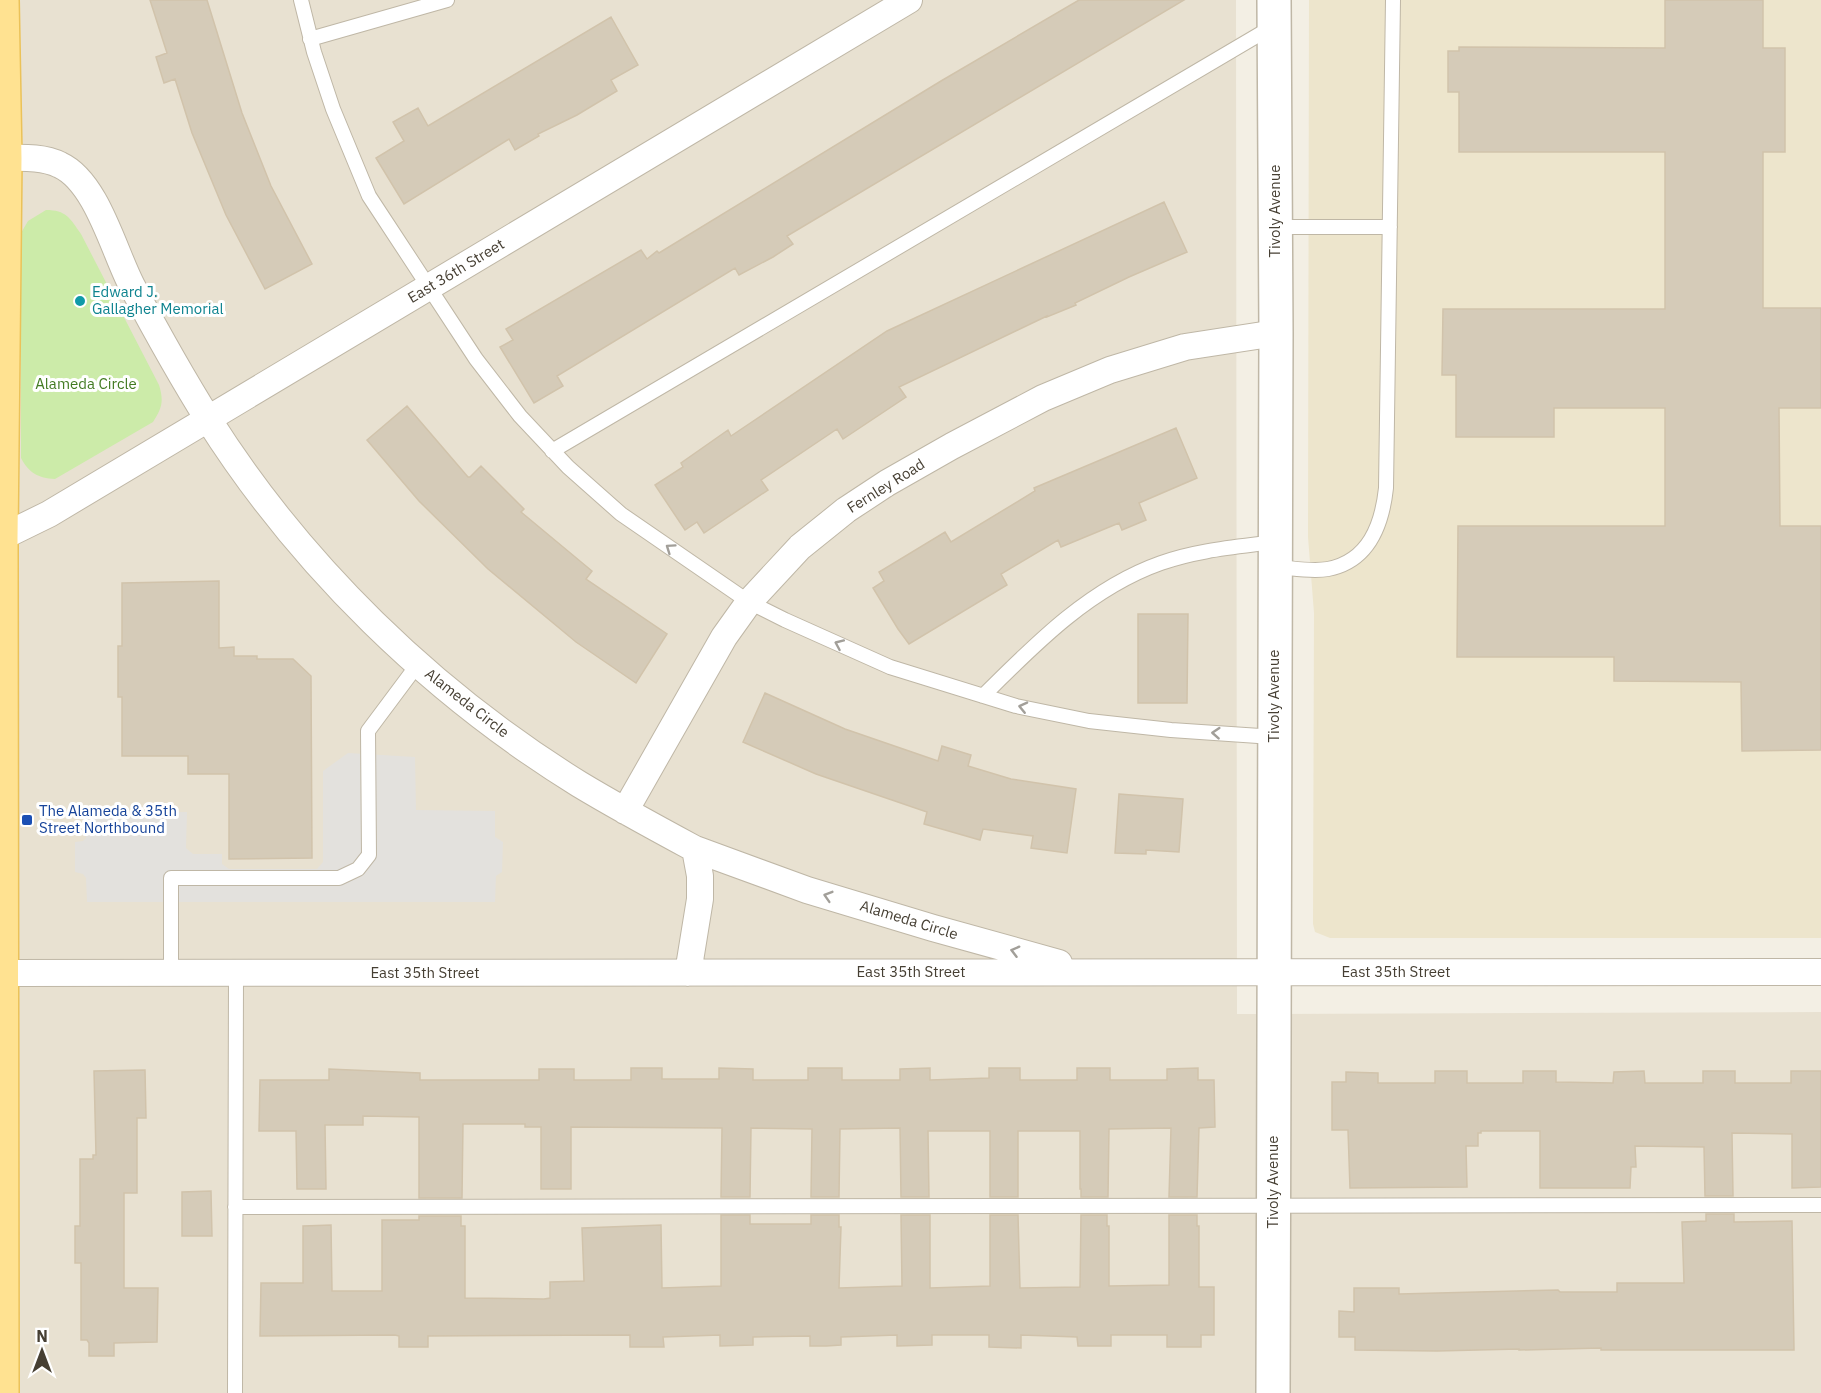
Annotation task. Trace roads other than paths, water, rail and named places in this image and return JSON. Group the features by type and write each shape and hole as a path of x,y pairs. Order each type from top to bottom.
{"main road":[{"path":"2,0 0,538 2,1393"}],"street":[{"name":"East 36th Street","path":"0,538 49,514 909,0"},
{"name":"Tivoly Avenue","path":"1273,1393 1276,333 1274,13"},
{"name":"Alameda Circle","path":"2,158 40,159 61,165 78,178 100,215 135,291 208,419 241,468 298,541 357,605 418,664 467,705 531,752 580,784 695,849 807,890 1091,972"},
{"name":"Fernley Road","path":"625,810 724,637 749,602 800,547 846,510 887,483 1043,398 1110,370 1185,347 1276,333"},
{"path":"688,972 700,899 700,876 695,849"},
{"name":"East 35th Street","path":"1,972 1821,972"}],"lane":[{"path":"301,0 310,39 333,109 369,196 482,367 520,416 568,468 621,514 749,602 890,667 983,696 1089,721 1171,730 1274,737"},
{"path":"310,39 447,0"},
{"path":"983,696 1035,644 1090,600 1124,579 1172,560 1200,553 1274,554 1326,569 1348,563 1365,550 1376,534 1383,512 1386,488 1393,0"},
{"path":"552,451 1274,13"},
{"path":"1275,227 1390,227"},
{"path":"171,972 171,878 339,878 358,869 369,855 368,731 418,664"},
{"path":"236,972 236,1393"},
{"path":"235,1207 1821,1205"}],"place":[{"name":"Edward J. Gallagher Memorial","path":"80,301"},
{"name":"The Alameda & 35th Street Northbound","path":"27,820"}]}
